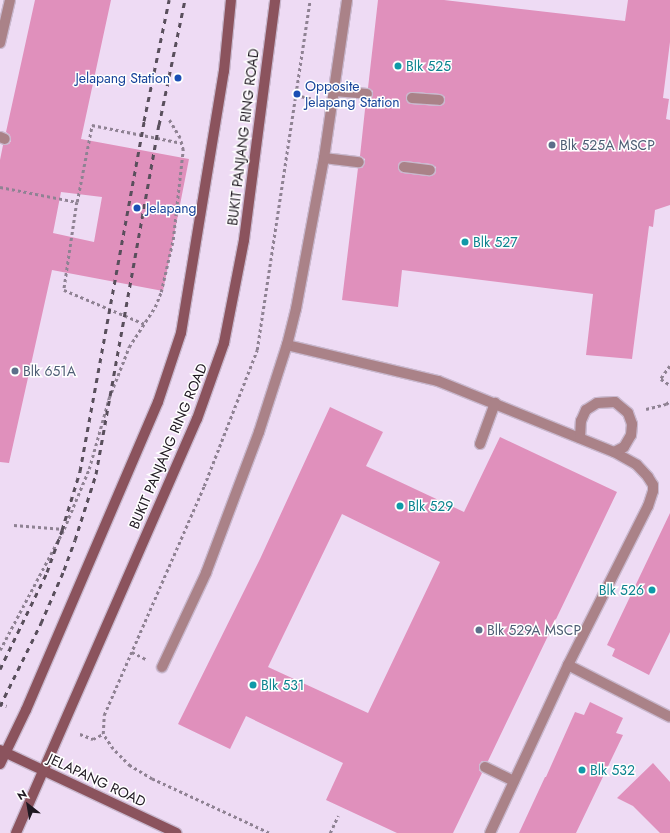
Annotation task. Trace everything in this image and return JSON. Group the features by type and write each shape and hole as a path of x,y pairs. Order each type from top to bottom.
{"main road":[{"name":"BUKIT PANJANG RING ROAD","path":"0,764 3,751 26,710 158,402 181,333 224,71 231,0"},
{"name":"BUKIT PANJANG RING ROAD","path":"16,833 197,419 224,343 244,240 275,0"},
{"name":"JELAPANG ROAD","path":"3,751 176,833"}],"lane":[{"path":"0,43 10,0"},
{"path":"162,667 206,573 259,432 287,345 296,309 324,158 347,0"},
{"path":"334,91 367,94"},
{"path":"412,98 439,100"},
{"path":"324,158 359,162"},
{"path":"404,167 430,170"},
{"path":"287,345 438,381 614,452 632,461 642,470 653,485 653,491 648,506 568,665 490,833"},
{"path":"580,438 580,421 586,410 597,403 615,402 628,413 632,424 631,435 624,446 614,452"},
{"path":"480,444 495,403"},
{"path":"568,665 670,717"},
{"path":"485,767 514,781"}],"path":[{"path":"269,833 152,779 135,769 113,749 103,734 104,715 204,486 257,350 310,0"},
{"path":"296,95 310,97"},
{"path":"0,650 64,529 89,469 109,398 129,348 155,307 161,292 173,240 183,150 182,143 169,120"},
{"path":"145,324 64,290 77,202 92,126 182,143"},
{"path":"0,187 77,202"},
{"path":"670,366 661,379 670,385"},
{"path":"628,413 666,404 670,401"},
{"path":"14,525 64,529"},
{"path":"132,652 147,659"},
{"path":"93,739 103,734"},
{"path":"330,833 338,816"}],"building":[{"name":"Blk 651A","path":"35,0 111,0 81,139 189,159 163,291 52,270 9,463 0,462 0,160 3,145 9,144 11,141 10,135 6,132","holes":["61,192 102,197 94,242 53,233"]},
{"path":"378,0 444,0 625,21 628,0 670,0 670,42 663,98 669,99 666,119 670,120 670,205 655,210 653,227 649,226 632,359 586,355 593,294 402,270 398,307 342,300 358,168 362,168 365,163 365,159 360,156 366,100 370,100 373,95 373,91 368,88","holes":["412,92 440,94 445,97 445,101 444,104 439,106 411,104 408,103 406,98 407,94","404,161 431,164 436,167 435,174 430,176 400,172 398,167 399,163"]},
{"name":"Blk 529A MSCP","path":"330,407 383,432 366,466 464,512 500,437 617,492 488,761 482,761 479,765 479,770 482,773 453,833 397,833 326,800 343,763 246,716 230,749 178,724 260,559","holes":["342,514 440,562 368,713 268,667"]},
{"name":"Blk 526","path":"670,513 670,632 649,675 612,656 615,649 607,645"},
{"name":"Blk 532","path":"590,702 623,718 616,733 623,735 576,833 519,833 575,712 584,715"},
{"path":"653,763 670,782 670,833 660,833 633,806 617,798"}],"railway":[{"path":"0,669 47,572 62,530 80,471 144,121 169,0"},
{"path":"0,706 41,623 64,570 96,474 159,125 185,0"}],"place":[{"name":"Blk 525","path":"398,66"},
{"name":"Jelapang Station","path":"178,78"},
{"name":"Opposite Jelapang Station","path":"297,94"},
{"name":"Blk 525A MSCP","path":"552,145"},
{"name":"Jelapang","path":"137,208"},
{"name":"Blk 527","path":"465,242"},
{"name":"Blk 651A","path":"15,371"},
{"name":"Blk 529","path":"400,506"},
{"name":"Blk 526","path":"652,590"},
{"name":"Blk 529A MSCP","path":"479,630"},
{"name":"Blk 531","path":"253,685"},
{"name":"Blk 532","path":"582,770"}]}
